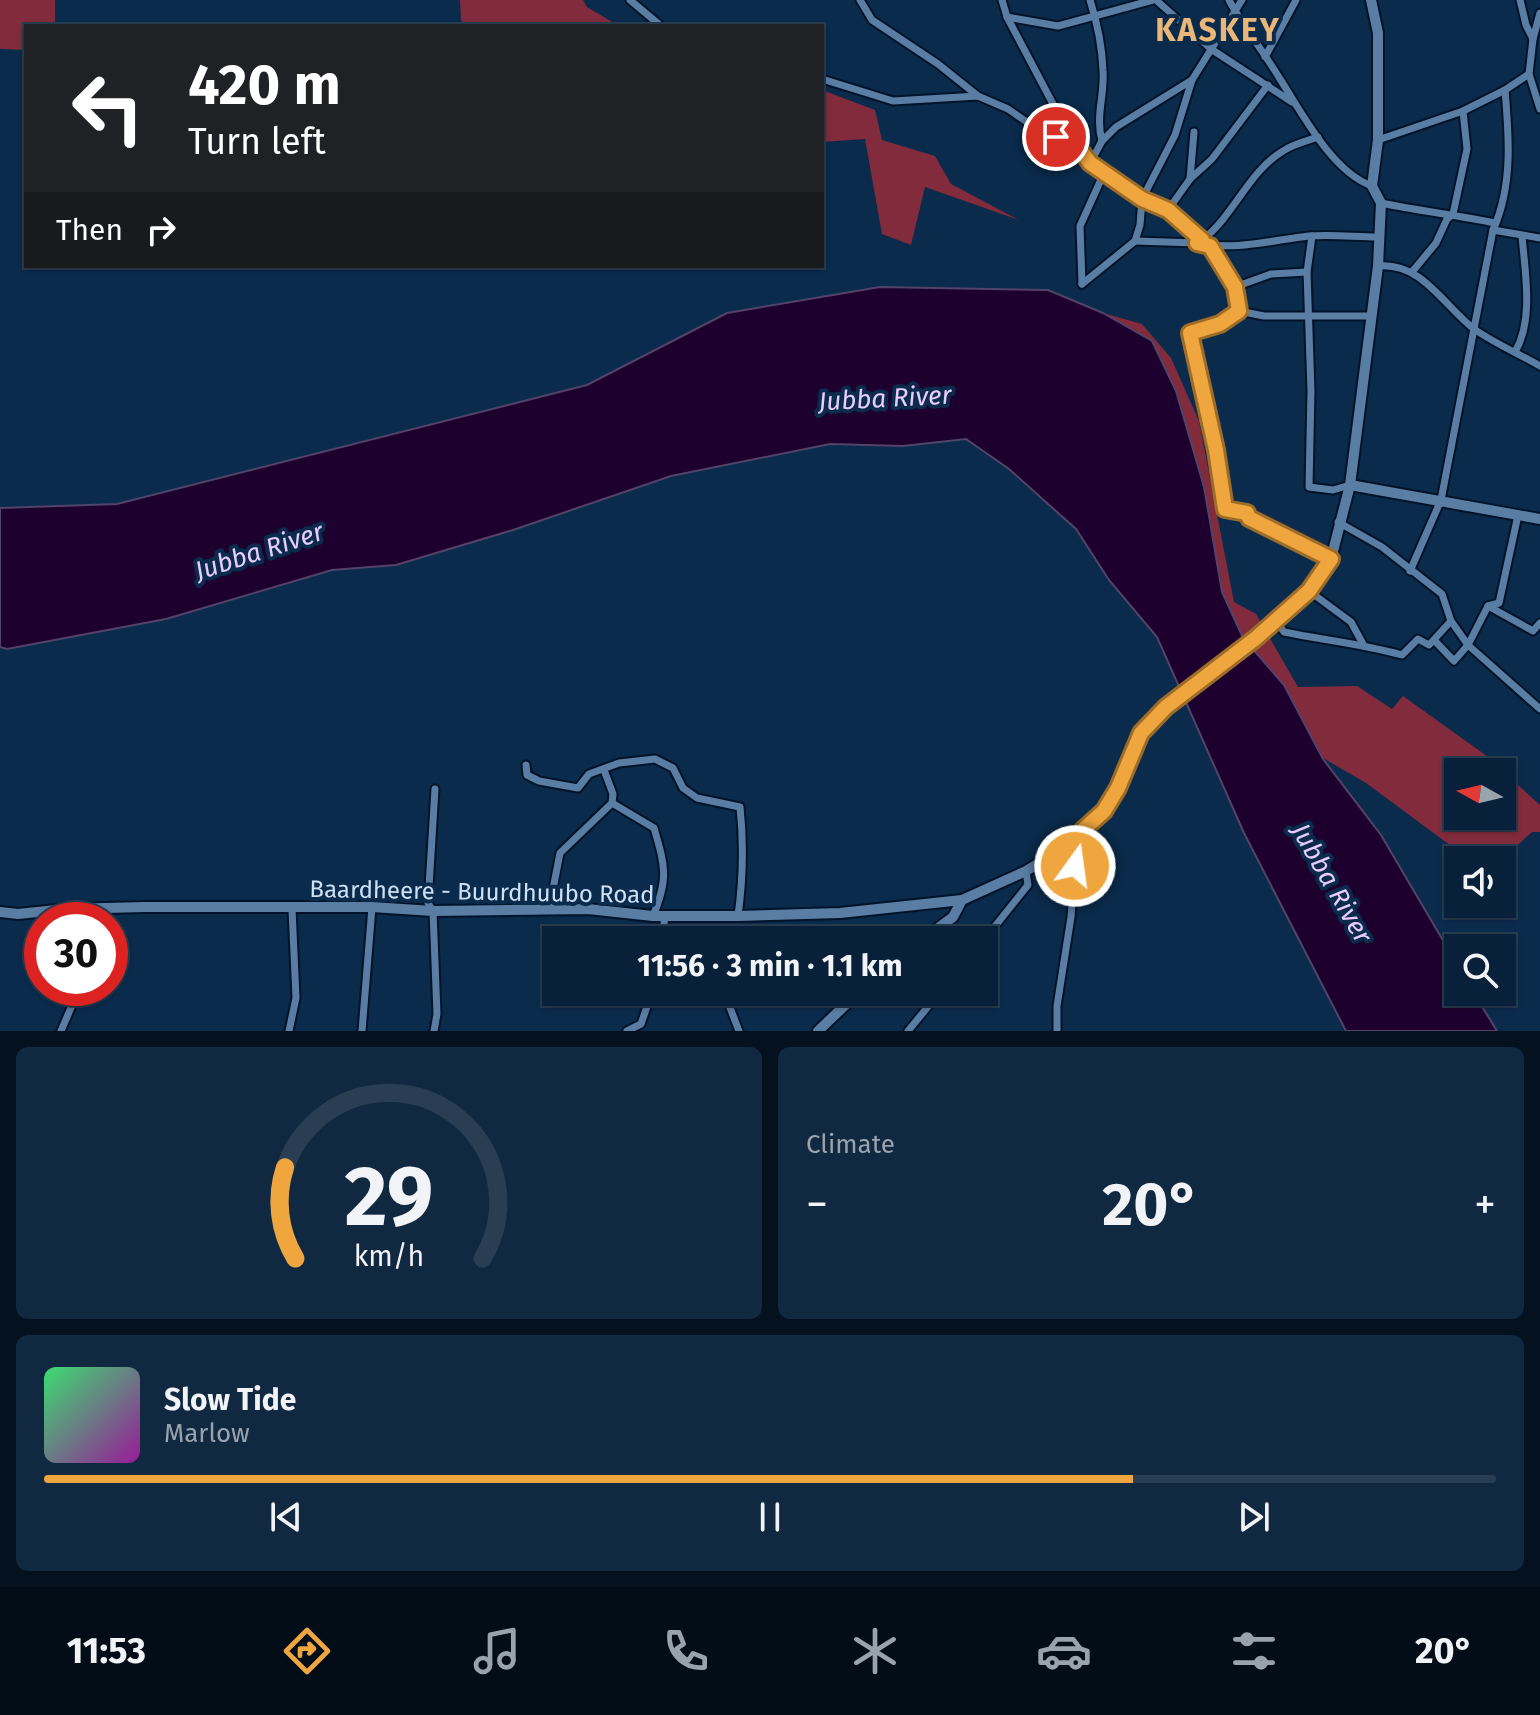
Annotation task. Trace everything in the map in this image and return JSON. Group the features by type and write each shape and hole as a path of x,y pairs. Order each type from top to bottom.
{"main road":[{"path":"941,926 953,917 962,900 1026,871 1077,840 1083,830 1104,811 1118,788 1141,733 1166,707 1256,638 1309,591 1331,559 1338,522 1350,485 1378,266 1381,203 1372,186 1378,140 1378,33 1367,1"},
{"path":"1350,485 1540,519"},
{"name":"Baardheere - Buurdhuubo Road","path":"128,913 372,907 433,911 588,909 659,916 738,916 840,913 962,900"},
{"name":"Baardheere - Buurdhuubo Road","path":"0,912 24,914"},
{"path":"818,1031 844,1006"}],"street":[{"path":"630,0 659,24"},
{"path":"860,0 872,20 938,64 978,96 1008,109 1041,132 1071,138"},
{"path":"1002,0 1007,17 1054,111 1090,163 1142,199 1168,210 1203,243 1235,287 1239,311"},
{"path":"1090,0 1104,72 1097,125 1102,141"},
{"path":"1007,17 1058,26 1155,0 1211,49 1294,103"},
{"path":"1229,0 1318,137 1356,180 1372,186"},
{"path":"1104,173 1080,226 1082,284 1135,241 1142,199 1175,135 1192,80 1242,0"},
{"path":"1265,57 1296,0"},
{"path":"1520,0 1533,39"},
{"path":"1540,13 1529,74 1540,109"},
{"path":"1378,140 1463,111 1529,74"},
{"path":"824,80 893,101 978,96"},
{"path":"1090,163 1102,141 1116,127 1192,80"},
{"path":"1168,210 1190,179 1212,159 1268,85"},
{"path":"1410,571 1441,500 1510,153 1505,90"},
{"path":"1412,272 1436,243 1447,219 1453,214 1467,149 1463,111"},
{"path":"1190,179 1194,132"},
{"path":"1203,243 1263,167 1283,150 1318,137"},
{"path":"1381,203 1453,214 1522,236 1540,238"},
{"path":"1135,241 1265,242 1312,236 1378,237"},
{"path":"1312,236 1307,272 1310,315 1309,487 1333,490 1350,485"},
{"path":"1515,352 1523,330 1526,294 1522,236"},
{"path":"1378,266 1391,265 1412,272 1475,329 1540,366"},
{"path":"1235,287 1271,274 1307,272"},
{"path":"1331,559 1249,518 1247,513 1225,509 1216,450 1190,333 1220,324 1239,311 1264,316 1372,316"},
{"path":"1435,641 1454,661 1468,645 1488,606 1499,603 1518,515"},
{"path":"1338,522 1382,547 1442,594 1451,621 1468,645 1540,709"},
{"path":"1309,591 1351,622 1363,644"},
{"path":"1488,606 1533,631 1540,623"},
{"path":"1276,621 1284,632 1338,643 1363,644 1402,655 1418,639 1429,645 1435,641 1451,621"},
{"path":"526,765 527,775 539,781 578,788 589,774 619,763 655,759 673,768 683,788 697,798 740,807 744,840 738,916"},
{"path":"553,910 553,889 560,853 612,803 613,794 604,770"},
{"path":"434,1031 437,1014 433,911 428,903 435,789"},
{"path":"612,803 654,828 665,866 660,926"},
{"path":"1057,1031 1057,1006 1071,917 1077,840"},
{"path":"995,926 1028,885 1026,871"},
{"path":"362,1031 372,907"},
{"path":"289,1031 296,998 292,909"},
{"path":"61,1031 72,1006"},
{"path":"627,1031 641,1024 647,1006"},
{"path":"729,1006 739,1031"},
{"path":"908,1031 929,1006"}],"shaded area":[{"path":"0,0 55,0 55,24 24,24 24,50 0,49"},
{"path":"460,0 583,0 587,7 616,24 468,24 461,21"},
{"path":"824,91 875,110 882,140 935,156 951,184 1019,220 925,187 911,245 882,234 865,139 824,142"},
{"path":"1103,313 1142,324 1171,358 1199,421 1234,602 1256,614 1298,687 1357,686 1392,709 1403,696 1488,758 1444,758 1444,830 1516,830 1516,783 1540,805 1540,832 1532,832 1516,846 1451,846 1366,783 1323,758 1284,685 1243,638 1222,592 1204,487 1176,391 1152,341"}],"water":[{"name":"Jubba River","path":"880,287 1048,290 1103,313 1152,341 1176,391 1204,487 1222,592 1243,638 1284,685 1323,759 1381,835 1444,942 1444,1006 1482,1006 1497,1031 1346,1031 1244,833 1157,637 1109,580 1076,529 1009,469 966,439 903,446 830,444 671,476 513,530 396,565 332,570 166,619 7,649 0,647 0,508 117,504 587,385 727,313"}],"district":[{"name":"KASKEY","path":"1218,30"}],"route":[{"path":"1056,137 1071,138 1090,163 1142,199 1168,210 1202,240 1197,243 1210,246 1235,287 1239,311 1220,324 1190,333 1216,450 1225,509 1247,513 1249,518 1331,559 1309,591 1256,638 1166,707 1141,733 1118,788 1104,811 1083,830 1077,840 1075,866"}]}
